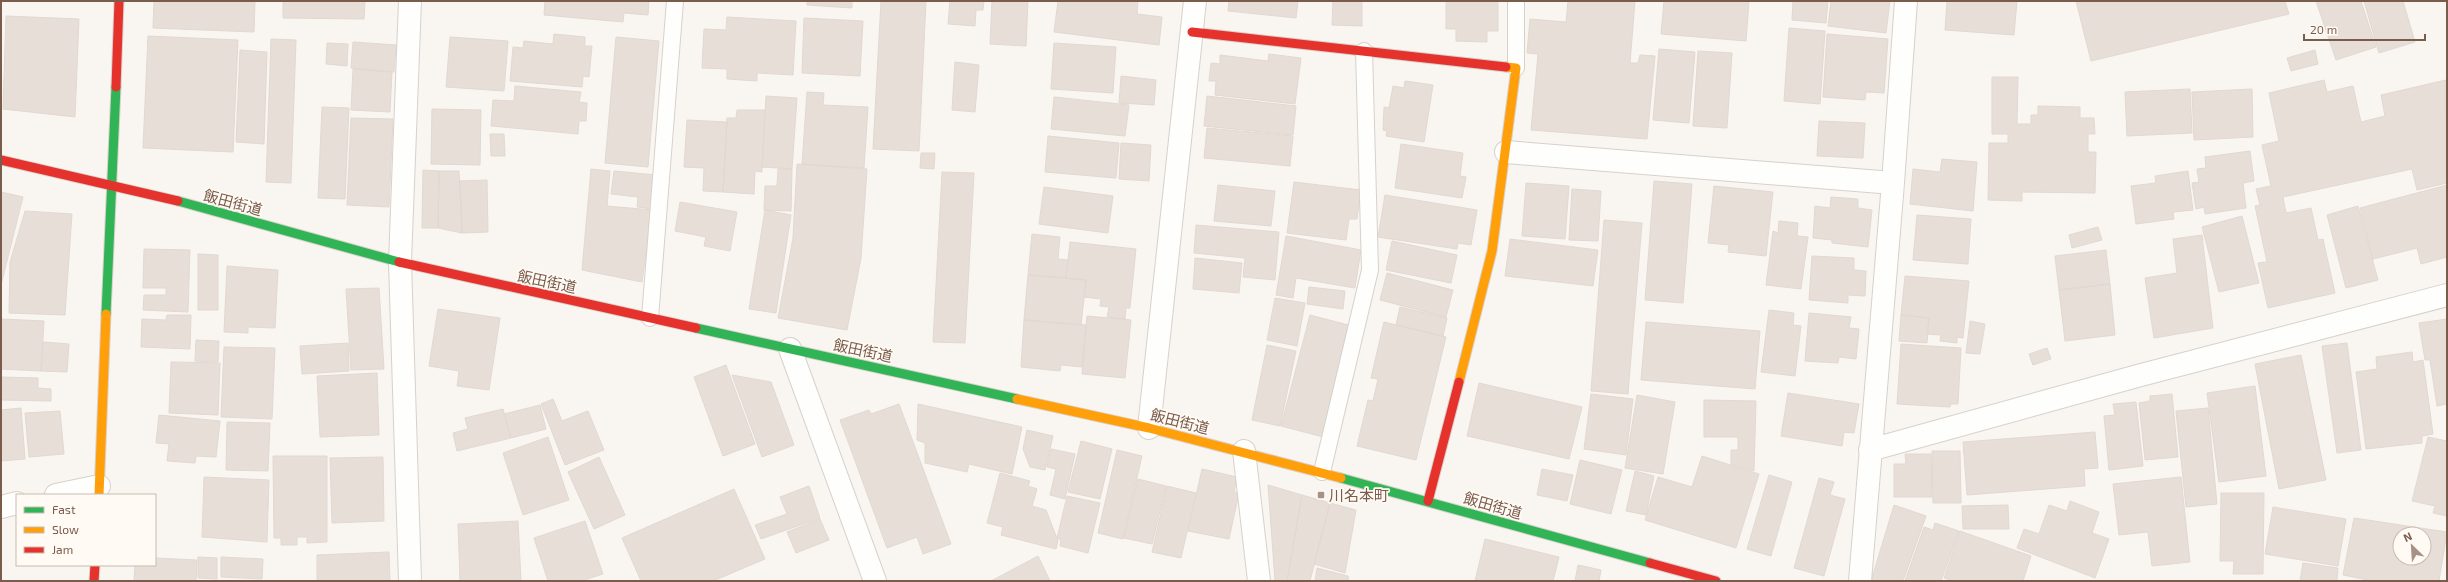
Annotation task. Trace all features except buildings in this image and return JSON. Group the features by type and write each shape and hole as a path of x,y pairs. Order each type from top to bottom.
{"main road":[{"path":"99,490 110,183 119,1"},
{"path":"1192,32 1516,68 1492,251 1428,501"},
{"name":"飯田街道","path":"1,160 110,183 400,262 790,349 958,384 1149,428 1322,472 1716,581"},
{"path":"94,581 95,566"}],"street":[{"path":"410,1 400,262 410,581"},
{"path":"1149,428 1195,1"},
{"path":"1860,581 1893,183 1906,1"},
{"path":"1506,152 1893,183"},
{"path":"1870,450 2149,373 2447,295"},
{"path":"790,349 875,581"},
{"path":"1244,452 1259,581"},
{"path":"65,494 99,490"},
{"path":"1,507 16,503"}],"lane":[{"path":"650,318 675,1"},
{"path":"1516,1 1516,68"},
{"path":"1322,472 1370,270 1364,51"}],"traffic: fast":[{"path":"106,314 116,87"},
{"path":"178,201 399,262"},
{"path":"696,328 1017,399"},
{"path":"1341,478 1650,563"}],"traffic: slow":[{"path":"1459,382 1492,251 1516,68 1506,67"},
{"path":"99,494 106,314"},
{"path":"1017,399 1149,428 1341,478"}],"traffic: jam":[{"path":"116,87 119,1"},
{"path":"1192,32 1506,67"},
{"path":"1,160 178,201"},
{"path":"399,262 696,328"},
{"path":"1428,501 1459,382"},
{"path":"1650,563 1716,581"},
{"path":"94,581 95,566"}],"place":[{"name":"川名本町","path":"1321,495"}]}
